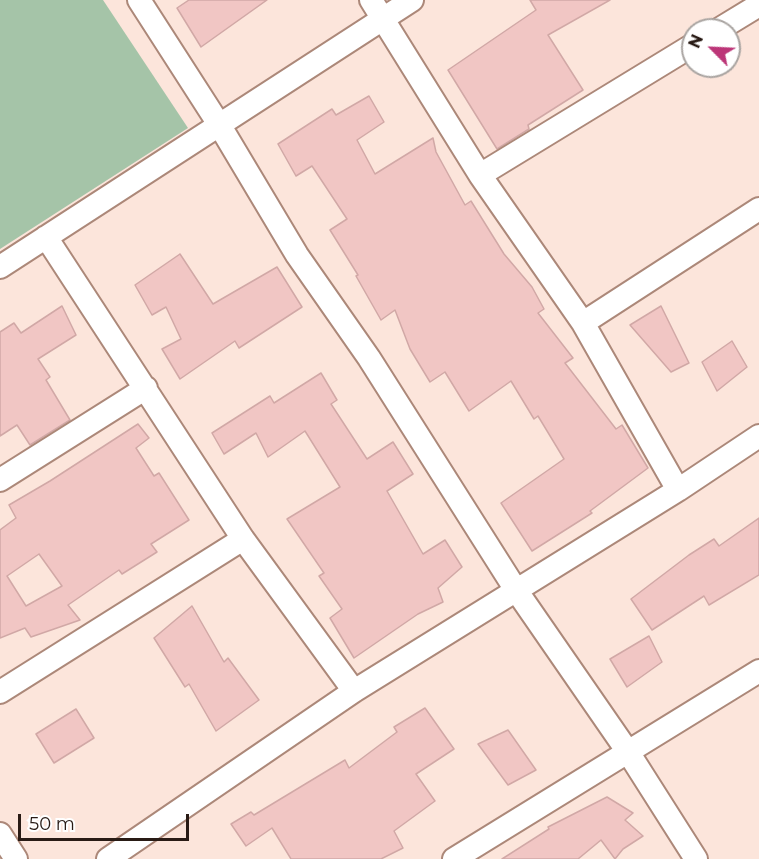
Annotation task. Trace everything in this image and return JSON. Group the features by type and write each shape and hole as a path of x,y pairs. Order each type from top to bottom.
{"street":[{"path":"139,0 220,126 297,255 369,358 516,590 628,752 696,859"},
{"path":"0,267 220,126 377,9 412,0"},
{"path":"738,18 759,5"},
{"path":"377,9 480,175 583,323 678,490"},
{"path":"480,175 681,52"},
{"path":"583,323 759,209"},
{"path":"46,237 243,539 354,690"},
{"path":"0,480 146,388"},
{"path":"108,859 354,690 678,490 759,436"},
{"path":"0,692 243,539"},
{"path":"454,859 759,670"},
{"path":"0,834 16,859"}],"green space":[{"path":"0,0 103,0 188,128 0,249"}],"building":[{"path":"189,0 267,0 201,47 177,8"},
{"path":"530,0 610,0 548,35 583,90 528,125 529,129 497,149 448,70 536,10"},
{"path":"369,96 384,122 357,140 375,174 433,138 436,152 465,205 471,201 504,254 532,287 544,309 538,313 573,358 565,363 616,429 622,425 648,468 590,511 592,513 532,551 501,503 564,459 538,416 534,419 511,381 469,411 445,372 430,382 410,349 395,310 381,320 356,276 358,275 330,230 347,219 312,166 296,176 278,144 332,109 336,115"},
{"path":"180,254 213,304 277,267 302,307 239,348 235,341 180,379 162,349 181,339 166,307 152,315 135,285"},
{"path":"62,306 76,335 38,359 50,377 46,380 70,420 30,445 17,425 0,436 0,332 14,323 21,333"},
{"path":"661,306 689,363 671,372 630,325"},
{"path":"732,341 747,367 717,391 702,362"},
{"path":"321,373 337,400 331,404 367,459 393,442 413,474 387,491 423,554 445,540 462,567 438,588 443,602 418,614 354,658 330,618 342,609 319,576 324,573 287,519 340,487 305,431 268,457 256,433 224,454 212,433 270,396 274,403"},
{"path":"138,424 149,438 136,448 154,476 159,473 189,520 151,544 157,552 122,574 119,570 68,605 80,620 31,637 25,628 0,638 0,530 16,518 9,505","holes":["39,554 62,586 26,606 7,576"]},
{"path":"759,518 759,575 709,605 704,596 652,630 631,599 714,539 719,546"},
{"path":"192,606 224,662 228,658 259,700 216,731 189,684 185,687 154,638"},
{"path":"649,636 662,662 627,687 610,659"},
{"path":"425,708 454,749 416,774 435,801 394,831 403,848 381,859 291,859 272,828 246,846 231,824 251,812 254,815 345,760 349,768 397,732 394,727"},
{"path":"76,709 94,738 54,763 36,734"},
{"path":"508,730 536,770 508,785 478,744"},
{"path":"607,797 633,813 625,820 643,836 623,849 615,859 601,840 578,859 502,859 549,829 548,827"}]}
